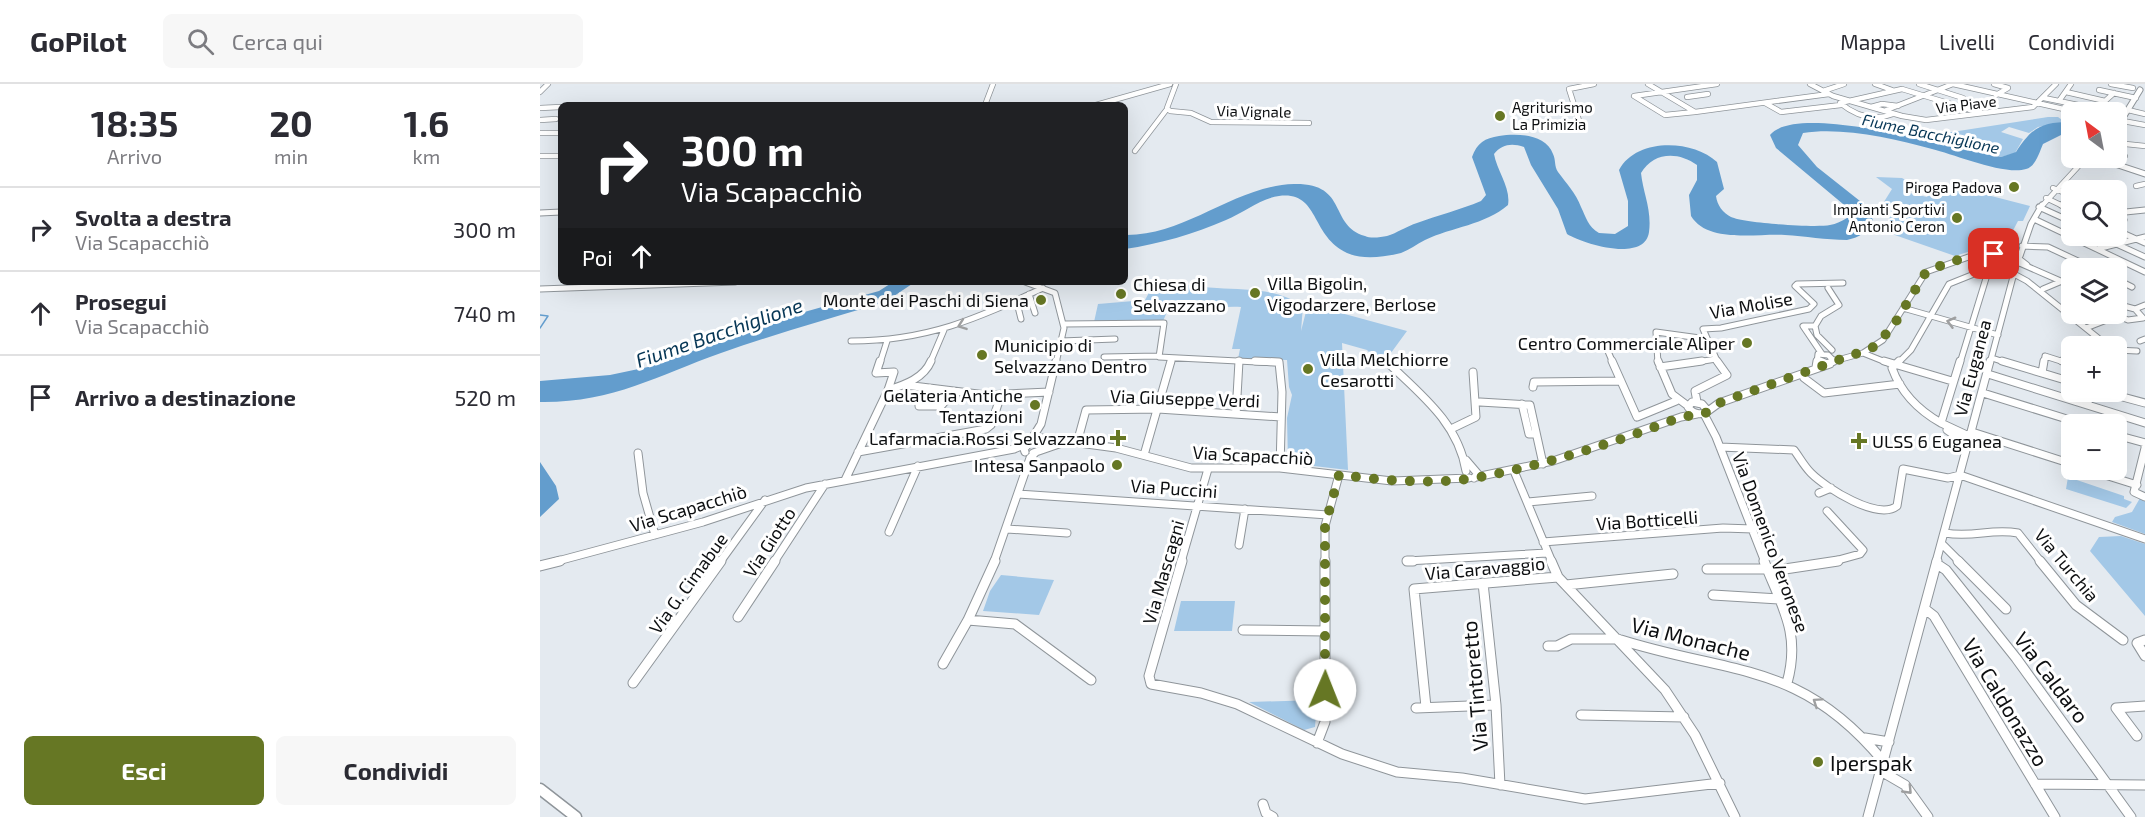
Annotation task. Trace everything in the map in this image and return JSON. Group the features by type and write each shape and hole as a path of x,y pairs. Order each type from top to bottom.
{"main road":[{"path":"2127,113 2143,88 2133,88"},
{"path":"2127,167 2145,174"},
{"path":"540,789 576,817"}],"street":[{"path":"540,92 549,84"},
{"path":"985,102 993,84"},
{"path":"1107,102 1170,84"},
{"path":"1135,151 1167,110 1176,84"},
{"path":"1582,130 1569,89 1594,84"},
{"path":"1648,84 1695,112"},
{"path":"1717,84 1634,96 1665,116 1828,94"},
{"path":"1810,84 1828,94"},
{"path":"1823,91 1844,84"},
{"path":"1875,84 1892,90"},
{"path":"1919,84 1963,98"},
{"path":"1884,111 1953,84 2061,109"},
{"path":"1994,84 2008,87 1996,95"},
{"path":"2038,104 2056,84"},
{"path":"2059,101 2071,84"},
{"path":"2111,84 2133,88"},
{"path":"2084,102 2092,88"},
{"path":"1764,103 1781,112 1840,105 1848,100 1902,89 1982,114"},
{"path":"1675,90 1693,100"},
{"path":"2099,90 2139,97"},
{"path":"2066,92 2105,101 2114,93"},
{"path":"1687,97 1708,94"},
{"name":"Via Piave","path":"1828,94 1893,114 1926,120 1982,114 2038,104"},
{"path":"2044,98 2063,102"},
{"path":"1871,107 1882,104 1898,106"},
{"path":"1840,105 1869,118 1882,118 1893,114"},
{"path":"540,108 558,107"},
{"name":"Via Vignale","path":"1167,110 1191,113 1211,122 1309,123"},
{"path":"1531,111 1576,112"},
{"path":"2127,120 2145,114"},
{"path":"540,120 556,119"},
{"path":"2127,123 2145,125"},
{"path":"540,134 558,133"},
{"path":"2127,144 2145,146"},
{"path":"540,156 558,156"},
{"name":"Via Euganea","path":"1868,817 2024,239 2039,207 2053,188 2074,168"},
{"path":"2136,186 2145,184"},
{"path":"2053,188 2061,191"},
{"path":"2046,198 2061,205"},
{"path":"2039,207 2061,217"},
{"path":"2127,213 2145,210"},
{"path":"540,213 558,212"},
{"path":"2034,219 2145,272"},
{"path":"2127,235 2145,243"},
{"path":"2127,241 2145,237"},
{"path":"1994,248 2019,244 2024,239"},
{"path":"2022,246 2048,247 2072,258"},
{"path":"2097,249 2109,246"},
{"path":"2121,246 2145,257"},
{"path":"1994,248 2012,264 2014,272 2096,336"},
{"name":"Via Scapacchiò","path":"540,566 655,535 765,500 825,484 1015,449 1029,442 1045,439 1144,455 1181,466 1208,469 1280,468 1392,481 1442,479 1471,473 1514,471 1544,464 1681,417 1703,413 1719,403 1819,360 1863,352 1883,340 1926,272 1940,265 1980,255 1994,248"},
{"path":"2005,248 2027,265 2061,281"},
{"name":"Via Scapacchiò","path":"1980,255 2004,257"},
{"path":"2004,257 2019,259"},
{"path":"2014,272 2019,265 2027,265"},
{"path":"1941,424 1952,381 1987,275 1979,272 1949,284 1911,350 1893,364 1892,371 1924,412 1969,445"},
{"path":"2043,289 2061,281"},
{"name":"Via Molise","path":"1700,403 1694,397 1695,391 1727,375 1716,358 1703,329 1706,327 1721,328 1813,307 1813,302 1796,286 1797,284 1843,283"},
{"path":"2127,284 2132,287"},
{"path":"540,290 662,285"},
{"path":"1032,285 1057,296"},
{"path":"1815,326 1803,326 1819,360 1833,358 1817,335 1815,326 1821,316 1839,305 1828,288"},
{"path":"851,341 887,341 944,330 976,319 1030,294 1044,290 1057,296"},
{"path":"1030,294 1035,313"},
{"path":"942,664 968,620 999,552 1029,454 1024,447 1041,424 1064,324 1057,296"},
{"path":"1016,299 1021,319"},
{"path":"2135,309 2145,305"},
{"path":"2127,307 2142,314 2143,320 2127,320"},
{"path":"1903,308 1998,335"},
{"path":"1064,324 1164,323 1158,356"},
{"path":"2086,328 2095,324"},
{"path":"888,390 904,385 927,370 944,330"},
{"path":"1703,413 1676,400 1655,354 1656,332 1707,339"},
{"path":"1061,341 1115,339"},
{"path":"845,480 888,390 894,372 876,373 887,341"},
{"path":"1607,349 1639,417 1676,400"},
{"path":"2127,351 2137,351"},
{"path":"1863,352 1893,364 1952,381"},
{"path":"1104,357 1158,356 1276,361 1281,364 1280,468"},
{"path":"2042,373 2045,356 2061,361"},
{"path":"1144,455 1172,358"},
{"path":"1660,367 1716,358"},
{"path":"1992,358 2061,379"},
{"path":"1385,360 1453,428 1471,473"},
{"path":"1236,414 1239,361"},
{"path":"1453,428 1476,417 1473,372"},
{"path":"1988,374 2145,423"},
{"path":"1533,387 1534,382 1551,378 1621,381"},
{"path":"1804,378 1824,393 1900,384"},
{"path":"904,385 1000,395 1048,392"},
{"path":"930,388 919,401 919,406 923,408 941,406 954,391"},
{"path":"1983,393 2061,417"},
{"path":"858,452 986,429 991,424 1000,395"},
{"path":"2127,399 2145,404"},
{"path":"1480,402 1522,404 1529,434 1536,434 1544,464"},
{"path":"1700,403 1703,413"},
{"name":"Via Scapacchiò","path":"1688,406 1700,403 1719,403"},
{"path":"1681,417 1688,406"},
{"name":"Via Giuseppe Verdi","path":"1077,443 1086,410 1158,409 1281,417"},
{"name":"Via Domenico Veronese","path":"1703,413 1720,447 1753,529 1793,640 1794,658 1787,683"},
{"path":"1041,424 1048,443 1044,448"},
{"path":"1941,424 2061,461"},
{"path":"2145,438 2134,492 2145,497"},
{"path":"2127,439 2145,446"},
{"name":"Via Scapacchiò","path":"1015,449 1029,454 1065,443"},
{"path":"1720,447 1797,450 1811,472 1831,488 1868,505 1890,510 1897,506 1904,469 1955,478 1960,475 2145,539"},
{"path":"638,453 643,494 655,535"},
{"path":"890,532 918,466"},
{"name":"Via Mascagni","path":"1208,469 1149,676 1150,682 1155,686 1202,693 1237,704 1317,743"},
{"name":"Via Monache","path":"1514,471 1558,577 1618,639 1762,674 1787,683 1826,708 1864,738 1882,766 1905,785 1928,817"},
{"path":"1339,475 1325,526 1325,722 1317,743 1375,766 1397,772 1585,799 1720,783"},
{"path":"1939,476 1956,489"},
{"path":"2121,480 2137,485"},
{"name":"Via Giotto","path":"738,617 825,484"},
{"path":"1819,493 1831,488"},
{"name":"Via Puccini","path":"1018,494 1328,515"},
{"path":"1528,502 1592,496"},
{"name":"Via G. Cimabue","path":"633,683 765,500"},
{"path":"1239,545 1245,508"},
{"path":"1707,569 1768,570 1822,566 1860,554 1863,550 1827,511"},
{"name":"Via Botticelli","path":"1543,542 1723,528 1753,529"},
{"path":"1007,529 1067,533"},
{"name":"Via Turchia","path":"1945,533 1966,537 2001,530 2018,532 2076,605 2102,627 2123,640"},
{"path":"1942,544 2006,609"},
{"path":"1407,561 1547,553"},
{"name":"Via Caldaro","path":"1937,564 1946,570 2009,649 2110,785 2131,817"},
{"path":"1566,585 1673,574"},
{"name":"Via Caravaggio","path":"1496,705 1421,708 1414,589 1558,577"},
{"name":"Via Tintoretto","path":"1483,583 1496,705 1500,785"},
{"path":"1713,596 1779,599"},
{"name":"Via Caldonazzo","path":"1924,609 1934,616 2055,817"},
{"path":"968,620 1015,624 1091,680"},
{"path":"1243,630 1325,631"},
{"path":"1548,646 1557,646 1571,639 1614,641 1618,639 1639,660 1684,717 1720,783 1735,817"},
{"path":"2143,640 2137,643 2145,656"},
{"path":"1639,660 1648,648"},
{"path":"2137,736 2116,708 2145,706"},
{"path":"1581,715 1684,717"},
{"name":"Via Monache","path":"1864,738 1889,742"},
{"path":"2035,784 2145,785"},
{"path":"1263,804 1266,813 1273,817"}],"shaded area":[{"path":"2048,117 2061,119 2061,123 2038,127 2029,133 2009,127 2001,132 2023,139 2015,153 2001,157 1912,134 1952,132"},
{"path":"1812,123 1844,125 1917,138 2001,157 2016,152 2027,137 2045,125 2061,123 2061,135 2043,144 2032,165 2026,169 2017,170 1993,167 1884,138 1834,131 1803,133 1798,145 1817,167 1865,205 1873,220 1863,234 1847,240 1785,235 1734,235 1709,230 1699,225 1691,216 1689,195 1697,180 1697,165 1682,157 1666,156 1652,161 1641,173 1649,216 1649,232 1645,241 1637,247 1626,249 1599,246 1567,234 1558,209 1531,165 1524,147 1511,145 1500,148 1494,154 1508,192 1508,205 1489,217 1425,240 1401,253 1367,257 1347,253 1327,236 1309,207 1302,200 1292,196 1272,197 1202,230 1128,248 1128,235 1169,228 1251,193 1294,184 1311,185 1323,190 1331,197 1346,223 1354,231 1376,238 1387,236 1413,224 1481,201 1486,195 1472,157 1474,152 1479,145 1490,138 1514,135 1530,136 1544,142 1549,147 1558,172 1571,188 1590,225 1599,233 1615,234 1628,226 1628,201 1619,170 1638,152 1665,145 1694,149 1717,162 1724,189 1716,196 1721,208 1731,217 1780,224 1830,225 1847,218 1848,212 1843,204 1776,148 1770,135 1786,126"},
{"name":"Impianti Sportivi Antonio Ceron","path":"1876,177 1902,178 1916,186 1905,192 1927,197 1937,182 2030,206 2023,221 2018,221 2006,244 1990,245 1955,256 1889,233 1889,216 1882,205 1892,189"},
{"path":"1156,280 1261,291 1283,296 1303,306 1301,331 1308,304 1407,331 1388,357 1378,361 1367,350 1342,343 1348,470 1288,463 1287,418 1292,395 1289,387 1287,360 1238,359 1240,349 1232,349 1241,307 1167,312 1163,321 1094,322 1098,304 1145,300"},
{"path":"888,285 910,285 875,305 740,346 612,393 566,401 540,402 540,381 610,375 648,367 783,318 879,291"},
{"path":"540,462 556,486 559,499 540,517"},
{"path":"2068,480 2077,480 2124,496 2124,499 2132,502 2126,508 2066,489"},
{"path":"2140,498 2145,500 2145,534 2112,522 2115,517 2132,512"},
{"path":"2121,536 2145,544 2145,616 2090,551 2099,537"},
{"path":"1001,575 1054,580 1039,615 983,611 990,591"},
{"path":"1181,601 1235,601 1232,631 1174,631"},
{"path":"1317,700 1315,727 1304,730 1249,702"}],"waterway":[{"path":"540,315 548,316 540,328"}],"place":[{"name":"Agriturismo La Primizia","path":"1500,116"},
{"name":"Piroga Padova","path":"2014,187"},
{"name":"Impianti Sportivi Antonio Ceron","path":"1957,218"},
{"name":"Villa Bigolin, Vigodarzere, Berlose","path":"1255,293"},
{"name":"Chiesa di Selvazzano","path":"1121,294"},
{"name":"Monte dei Paschi di Siena","path":"1041,300"},
{"name":"Centro Commerciale Alìper","path":"1747,343"},
{"name":"Municipio di Selvazzano Dentro","path":"982,355"},
{"name":"Villa Melchiorre Cesarotti","path":"1308,369"},
{"name":"Gelateria Antiche Tentazioni","path":"1035,405"},
{"name":"Lafarmacia.Rossi Selvazzano","path":"1118,438"},
{"name":"ULSS 6 Euganea","path":"1859,441"},
{"name":"Intesa Sanpaolo","path":"1117,465"},
{"name":"Iperspak","path":"1818,762"}],"route":[{"path":"1325,690 1325,526 1339,475 1392,481 1474,478 1544,464 1681,417 1707,413 1719,403 1799,375 1816,366 1832,363 1840,357 1856,355 1872,348 1883,340 1892,328 1926,272 1949,262 1994,254"}],"water label":[{"name":"Fiume Bacchiglione","path":"1931,133"},
{"name":"Fiume Bacchiglione","path":"719,332"}]}
